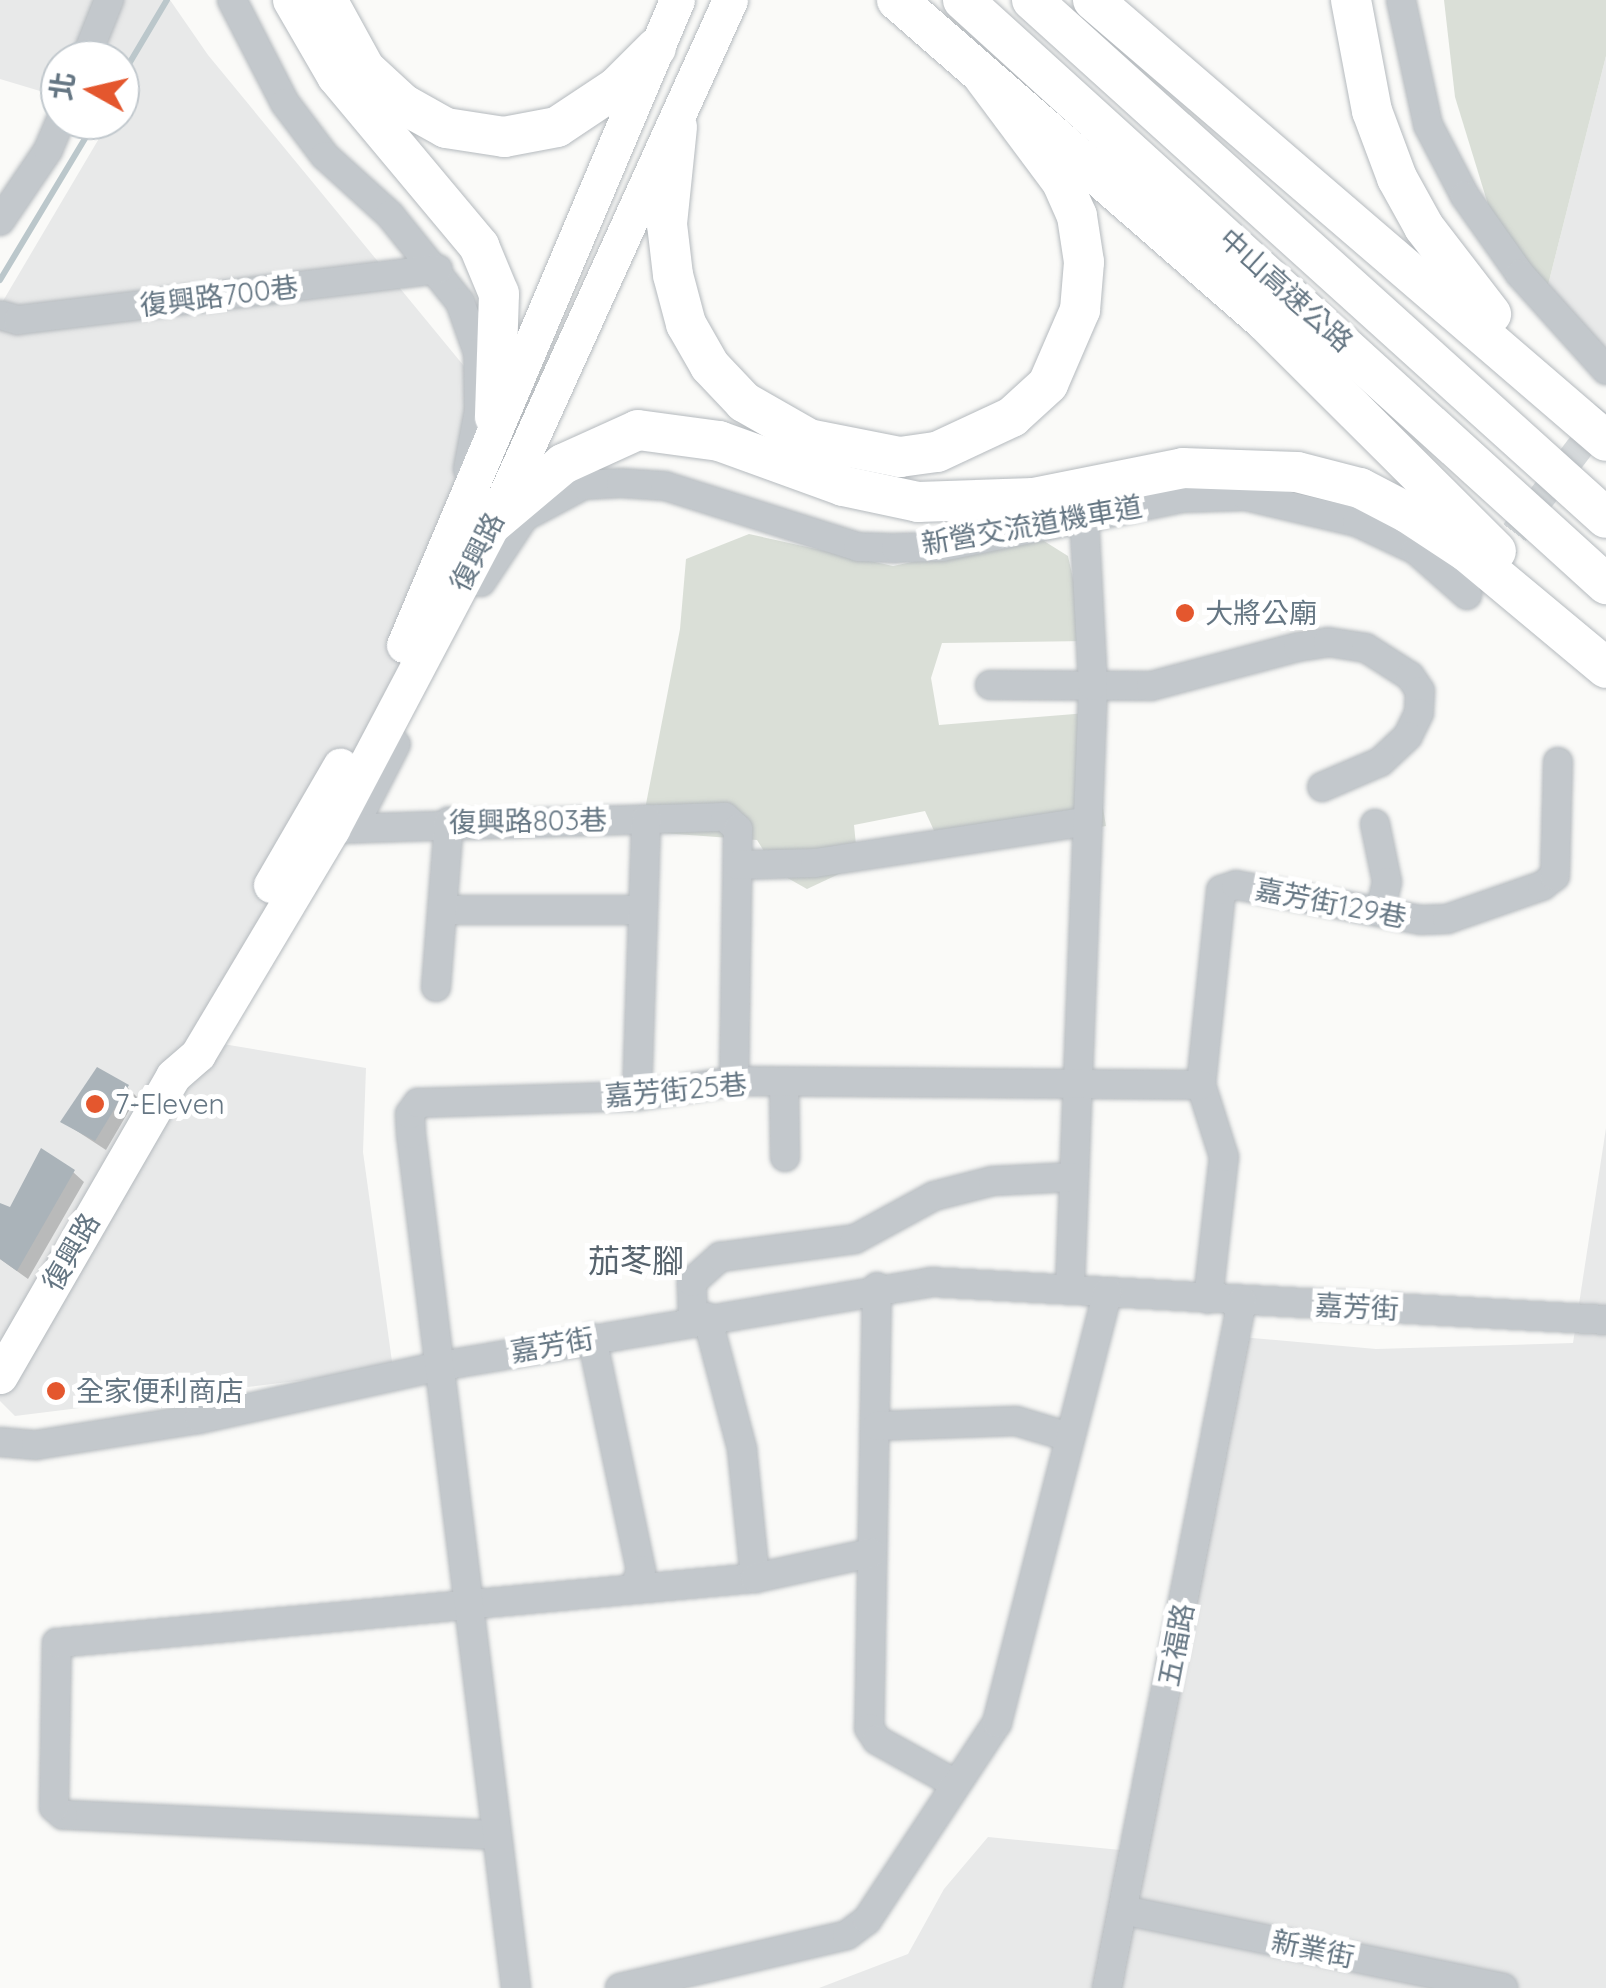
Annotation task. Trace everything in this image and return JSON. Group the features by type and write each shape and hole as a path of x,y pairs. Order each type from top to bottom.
{"highway":[{"path":"293,0 337,76 479,246 500,294 496,416"},
{"path":"326,0 365,69 403,104 446,128 504,137 557,126 617,87 656,48"},
{"path":"897,0 1265,321 1606,667"},
{"name":"中山高速公路","path":"963,0 1606,584"},
{"name":"中山高速公路","path":"1032,0 1606,518"},
{"path":"1094,0 1606,441"},
{"path":"1351,0 1372,111 1424,227 1492,315 1606,423"},
{"path":"677,126 667,224 673,275 686,324 710,366 744,402 810,439 900,457 937,452 1012,418 1048,384 1080,310 1084,262 1077,216 1043,152 983,76"},
{"path":"475,525 563,464 638,430 719,441 843,486 918,502 1033,498 1183,468 1297,472 1360,488 1408,513 1467,552 1606,667"}],"main road":[{"name":"復興路","path":"173,1076 198,1054 343,828 475,525 496,416 677,0"},
{"name":"復興路","path":"0,1376 173,1076 180,1041 475,525 677,126 730,0"}],"street":[{"path":"93,40 110,0"},
{"path":"232,0 275,88 324,156 438,270 460,302 478,353 475,525"},
{"path":"1401,0 1428,125 1465,196 1520,274 1606,370"},
{"path":"0,221 52,140"},
{"name":"復興路700巷","path":"0,314 18,320 438,270"},
{"name":"新營交流道機車道","path":"343,828 497,552 524,517 555,497 584,486 665,486 810,535 896,548 942,547 1182,498 1246,496 1357,522 1416,550 1466,595"},
{"path":"1070,1286 1083,822 1094,686 1084,517"},
{"path":"990,685 1151,686 1328,642 1396,662 1420,692 1408,736 1380,762 1322,787"},
{"name":"嘉芳街129巷","path":"1208,1299 1224,1157 1201,1085 1220,890 1236,884 1380,912 1447,919 1555,876 1558,762"},
{"name":"復興路803巷","path":"343,828 725,817 738,829 738,865"},
{"path":"638,1096 646,819"},
{"path":"436,987 449,822"},
{"path":"734,1081 738,865 815,863 1083,822"},
{"path":"1375,824 1387,882 1380,912"},
{"path":"442,910 641,910"},
{"name":"嘉芳街25巷","path":"441,1366 410,1114 418,1103 638,1096 734,1081 1074,1087 1201,1085"},
{"path":"784,1082 785,1157"},
{"path":"756,1578 742,1448 692,1282 720,1257 855,1239 934,1196 993,1181 1072,1178"},
{"name":"嘉芳街","path":"0,1442 36,1445 199,1419 441,1366 877,1287 1070,1286 1208,1299 1606,1320"},
{"path":"877,1287 869,1728 877,1740 954,1783"},
{"path":"620,1988 847,1935 866,1920 997,1723 1066,1436 1108,1292"},
{"name":"五福路","path":"1107,1988 1242,1300"},
{"path":"592,1338 641,1570 634,1589"},
{"path":"441,1366 473,1604 495,1836 516,1988"},
{"path":"877,1426 1016,1421 1066,1436"},
{"path":"495,1836 212,1827 63,1815 54,1807 57,1643 756,1578 871,1553"},
{"name":"新業街","path":"1123,1910 1503,1988"}],"shaded area":[{"path":"0,0 170,0 208,55 515,428 419,642 205,1041 366,1068 363,1152 393,1369 15,1416 0,1401 0,306 98,140 140,140 140,40 40,40 40,91 0,79"},
{"path":"1444,0 1606,0 1606,56 1547,289 1490,211 1455,97"},
{"path":"1606,56 1606,354 1547,289"},
{"path":"749,534 893,566 1036,536 1068,556 1087,641 942,643 931,678 939,725 1087,713 1106,826 946,857 925,811 854,825 858,865 807,889 777,872 757,840 649,832 646,804 680,629 686,559"},
{"path":"1606,1128 1606,1988 819,1988 908,1954 944,1889 988,1837 1131,1851 1241,1337 1376,1349 1573,1343"}],"building":[{"name":"7-Eleven","path":"97,1067 129,1085 95,1141 60,1122"},
{"path":"41,1148 75,1170 17,1271 0,1259 0,1203 10,1207"}],"waterway":[{"path":"140,45 167,0"},
{"path":"0,280 84,140"}],"tunnel":[{"path":"1489,566 1606,413"}],"place":[{"name":"大將公廟","path":"1185,613"},
{"name":"7-Eleven","path":"95,1104"},
{"name":"全家便利商店","path":"56,1391"}],"district":[{"name":"茄苳腳","path":"636,1260"}]}
